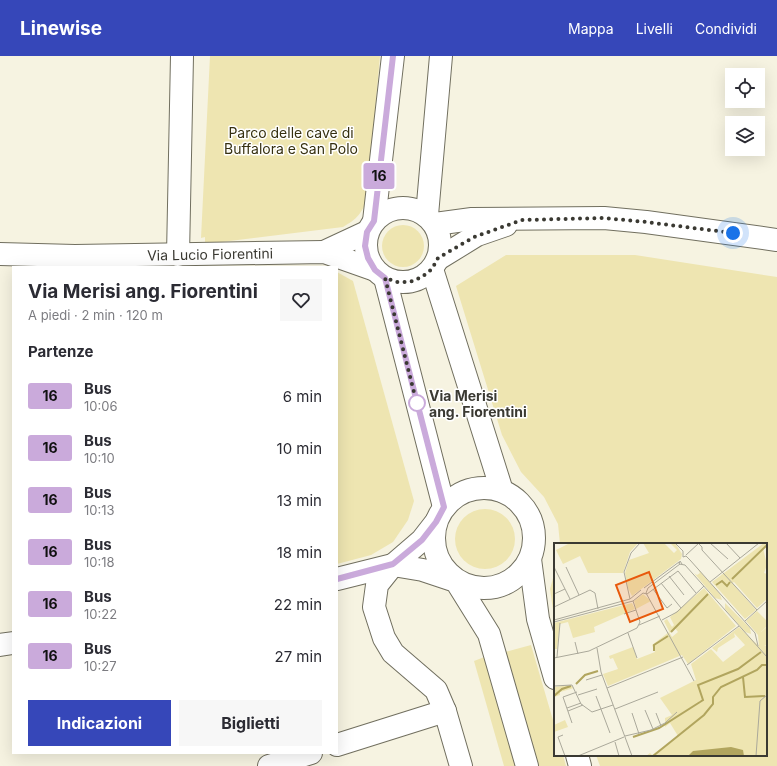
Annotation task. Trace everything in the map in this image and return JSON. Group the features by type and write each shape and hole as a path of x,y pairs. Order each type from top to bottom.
{"street":[{"path":"178,254 182,56"},
{"path":"393,56 371,227 365,246 368,258 380,274 440,514 433,537 436,554 444,569 456,581 489,634 527,766"},
{"path":"431,220 441,56"},
{"path":"371,227 382,213 393,208 405,207 417,209 431,220 440,235 441,247 435,264 502,491"},
{"path":"431,220 604,218 654,223 777,240"},
{"path":"380,274 397,282 410,282 422,277 435,264 477,235 522,220"},
{"name":"Via Lucio Fiorentini","path":"324,252 371,227"},
{"name":"Via Lucio Fiorentini","path":"0,254 76,256 324,252 380,274"},
{"path":"338,579 393,564 423,570 472,588 489,589 506,584 520,573 530,559 535,542 533,526 527,511 516,499 502,491 486,487 470,489 456,496 440,514 422,540 393,564 377,585 374,607 384,638 393,653 436,690 445,711 461,766"},
{"path":"530,559 538,619 554,675"},
{"path":"0,645 12,643"},
{"path":"338,745 445,711"},
{"path":"269,766 308,754"},
{"path":"577,756 580,766"}],"green space":[{"name":"Parco delle cave di Buffalora e San Polo","path":"210,56 380,56 367,200 363,209 355,219 343,227 205,244 205,237 201,238"},
{"path":"403,225 418,231 424,246 418,261 403,267 388,261 382,246 388,231"},
{"path":"506,255 635,255 777,277 777,766 600,766 596,756 767,756 767,543 560,543 558,524 544,497 521,472 502,435 456,286"},
{"path":"338,273 353,281 414,501 408,520 393,542 371,555 338,564"},
{"path":"479,509 491,509 502,514 510,522 515,533 513,551 502,564 491,569 479,569 468,564 460,556 455,545 455,533 460,522 468,514"},
{"path":"554,575 554,617 550,589"},
{"path":"531,645 554,724 554,756 563,756 566,766 537,766 505,652"},
{"path":"487,656 519,766 504,766 474,661"}],"bus line":[{"name":"16","path":"338,579 393,564 422,540 436,522 444,507 385,278 375,270 368,258 365,246 367,232 374,221 393,56"}],"place":[{"name":"Via Merisi ang. Fiorentini","path":"417,403"}],"route":[{"path":"417,403 385,278 397,282 410,282 422,277 432,269 438,258 477,235 522,220 604,218 733,233"}]}
